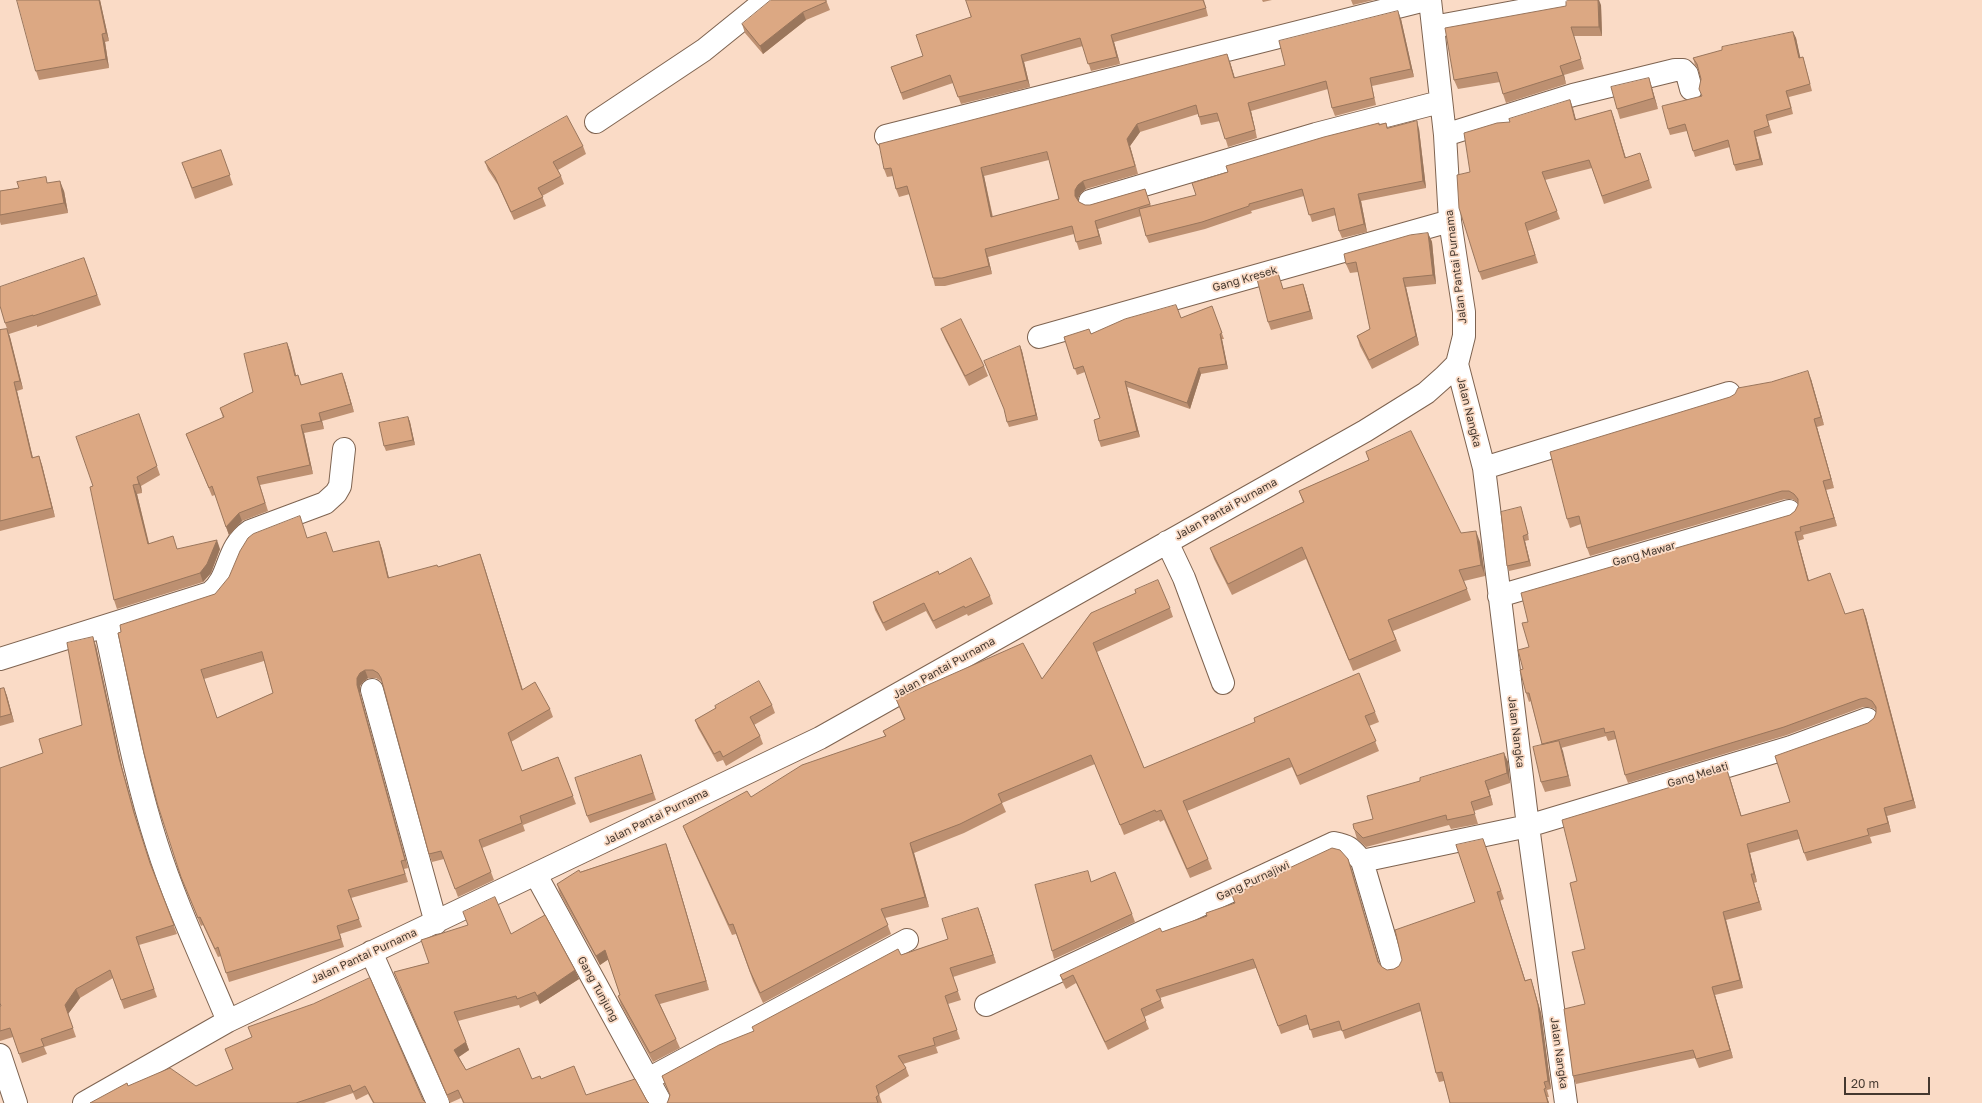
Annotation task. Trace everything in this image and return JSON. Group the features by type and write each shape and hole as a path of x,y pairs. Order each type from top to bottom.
{"street":[{"path":"596,122 704,50 766,0"},
{"path":"886,136 1425,0"},
{"name":"Jalan Pantai Purnama","path":"84,1103 228,1022 371,952 436,923 820,738 1365,432 1426,394 1457,364 1464,336 1464,312 1450,221 1445,136 1440,102 1430,0"},
{"path":"1433,27 1525,10 1564,0"},
{"path":"1445,136 1573,95 1676,70 1683,70 1687,74 1691,89"},
{"path":"1090,201 1316,134 1440,102"},
{"name":"Gang Kresek","path":"1039,337 1450,221"},
{"name":"Jalan Nangka","path":"1457,364 1484,468 1528,826 1566,1103"},
{"path":"1484,468 1729,393"},
{"path":"0,659 210,593 215,589 223,577 237,542 244,535 250,531 325,503 336,493 340,486 344,449"},
{"name":"Gang Mawar","path":"1499,596 1790,511"},
{"path":"1167,542 1184,578 1223,684"},
{"path":"105,627 140,787 157,845 228,1022"},
{"path":"372,690 436,923"},
{"name":"Gang Melati","path":"1528,826 1791,747 1867,719"},
{"path":"1393,966 1362,861 1528,826"},
{"name":"Gang Purnajiwi","path":"986,1005 1330,845 1344,844 1362,861"},
{"name":"Gang Tunjung","path":"536,875 661,1103"},
{"path":"648,1079 907,940"},
{"path":"371,952 438,1103"},
{"path":"0,1055 16,1103"}],"building":[{"path":"17,0 99,0 106,33 102,34 106,59 36,71"},
{"path":"771,0 826,0 826,2 803,12 760,46 742,24"},
{"path":"966,0 1203,0 1206,8 1111,35 1117,57 1088,64 1080,38 1021,55 1027,80 958,97 950,75 901,93 891,67 923,56 916,35 971,17"},
{"path":"1568,0 1598,0 1599,27 1571,27 1581,59 1560,66 1563,75 1503,94 1497,72 1454,80 1445,28 1566,6 1566,2"},
{"path":"1398,11 1411,69 1370,78 1374,98 1332,108 1326,81 1248,103 1255,130 1225,139 1217,113 1199,117 1196,105 1137,124 1127,139 1135,166 1083,181 1075,190 1075,196 1079,202 1085,205 1090,205 1145,189 1150,204 1095,221 1099,236 1076,242 1072,226 985,249 989,266 942,278 933,278 907,186 896,189 891,168 884,169 879,144 1227,54 1234,78 1285,65 1279,41","holes":["1047,152 1059,199 991,217 981,168"]},
{"path":"1793,32 1799,58 1803,57 1810,84 1786,91 1791,108 1766,115 1769,126 1754,131 1760,159 1734,165 1728,140 1693,151 1685,124 1668,129 1662,106 1702,96 1699,89 1701,79 1697,64 1693,58 1722,50 1722,47"},
{"path":"1649,78 1654,98 1617,109 1611,87"},
{"path":"1570,100 1575,120 1611,110 1625,158 1640,153 1649,180 1602,196 1589,160 1542,172 1557,211 1525,223 1535,255 1479,272 1459,208 1457,175 1470,172 1464,133 1497,123 1510,122 1509,119"},
{"path":"567,116 583,146 553,162 561,176 538,188 543,197 511,212 495,177 485,162"},
{"path":"1417,121 1423,181 1358,194 1364,224 1339,231 1334,208 1309,215 1302,189 1249,204 1249,206 1202,222 1146,236 1139,209 1196,195 1192,183 1228,172 1226,166 1324,137 1379,123 1379,125 1386,123 1387,128"},
{"path":"221,150 230,175 192,188 182,163"},
{"path":"46,177 47,183 60,181 64,203 0,215 0,191 19,188 17,182"},
{"path":"1428,233 1433,275 1403,278 1416,336 1369,360 1357,336 1370,329 1356,262 1346,264 1344,254 1410,235"},
{"path":"84,258 97,295 33,316 5,323 0,306 0,287"},
{"path":"1278,273 1283,289 1303,284 1310,311 1268,322 1257,279"},
{"path":"1176,305 1181,318 1212,306 1222,333 1220,334 1226,364 1199,368 1187,403 1125,381 1137,431 1099,441 1094,420 1100,418 1083,366 1074,369 1064,337 1089,329 1091,334 1125,319"},
{"path":"961,319 984,366 965,376 941,329"},
{"path":"7,329 20,381 14,382 32,458 39,456 52,508 0,521 0,330"},
{"path":"287,343 295,376 298,375 301,385 342,373 351,404 319,413 321,421 301,425 310,465 257,477 265,503 239,513 226,527 212,486 209,488 186,434 224,417 220,408 253,392 244,354"},
{"path":"1020,346 1036,415 1007,422 1004,409 984,361"},
{"path":"1808,371 1821,417 1814,419 1831,479 1823,481 1834,518 1800,527 1801,531 1795,532 1808,581 1830,573 1845,614 1863,609 1913,800 1884,808 1888,823 1867,829 1869,835 1804,853 1797,830 1747,844 1754,874 1751,874 1759,902 1723,912 1740,980 1712,987 1730,1050 1696,1059 1693,1050 1573,1076 1564,1009 1585,1004 1572,952 1585,949 1570,883 1577,881 1562,820 1727,770 1741,816 1790,802 1775,756 1868,723 1874,718 1876,707 1872,701 1866,698 1860,699 1784,727 1625,775 1614,731 1605,733 1604,728 1542,744 1529,693 1526,693 1520,670 1523,669 1518,650 1529,647 1522,623 1528,622 1521,593 1790,515 1795,511 1798,505 1798,499 1794,494 1789,491 1782,491 1587,548 1579,516 1567,519 1550,452 1730,397 1735,394 1738,388 1771,382"},
{"path":"139,414 157,466 137,477 139,484 133,485 148,544 173,536 177,549 217,540 207,564 200,573 114,600 90,487 93,486 76,437"},
{"path":"408,417 413,440 384,446 379,423"},
{"path":"1411,431 1461,533 1476,531 1481,565 1459,570 1467,589 1388,620 1396,640 1349,660 1302,547 1228,584 1210,548 1304,502 1299,491 1369,460 1366,452"},
{"path":"1521,507 1528,534 1523,536 1529,561 1507,566 1501,512"},
{"path":"300,516 307,538 326,532 333,552 379,541 388,578 437,565 438,567 480,554 522,690 535,682 550,709 508,733 522,771 558,757 573,796 520,816 522,823 479,840 491,872 455,889 441,851 429,854 381,678 378,673 373,670 365,670 360,673 357,678 357,685 405,860 401,861 405,874 348,890 359,919 337,926 341,939 226,973 218,947 215,949 200,917 198,918 181,877 158,806 144,753 118,633 121,632 120,625 215,594 229,577 240,551 248,538 253,534","holes":["262,652 273,693 217,718 201,670"]},
{"path":"971,558 990,596 965,608 964,606 933,621 924,603 883,623 873,602 938,571 939,574"},
{"path":"1158,580 1170,608 1093,643 1144,768 1255,722 1254,718 1359,673 1375,712 1365,716 1376,741 1297,776 1289,758 1183,801 1208,859 1187,869 1161,810 1156,812 1155,810 1120,825 1091,755 998,794 1002,803 960,824 910,843 925,897 881,909 888,925 760,993 750,971 733,924 729,925 683,826 747,791 751,797 802,765 886,736 883,731 905,719 896,699 1023,643 1042,679 1091,613 1136,593 1135,590"},
{"path":"93,637 119,758 134,813 150,863 174,925 136,937 154,989 121,1000 110,970 76,989 65,1005 73,1028 41,1039 44,1046 19,1054 10,1028 0,1031 0,768 43,753 39,739 82,725 67,643"},
{"path":"759,681 772,705 750,717 760,736 723,757 720,751 714,754 695,720 716,708 715,706"},
{"path":"4,688 11,714 0,717 0,689"},
{"path":"1559,741 1568,776 1541,782 1533,747"},
{"path":"1504,753 1507,773 1485,781 1490,796 1471,802 1475,814 1447,820 1446,815 1363,838 1354,829 1353,824 1373,819 1367,796 1420,781 1420,778"},
{"path":"641,755 653,793 587,816 575,778"},
{"path":"1483,839 1501,891 1497,892 1525,981 1531,979 1538,1005 1548,1081 1544,1082 1546,1088 1544,1089 1548,1103 1450,1103 1442,1072 1436,1073 1419,1003 1342,1031 1339,1021 1310,1030 1306,1015 1278,1026 1253,959 1156,990 1161,1000 1141,1009 1146,1021 1105,1042 1073,975 1063,980 1060,975 1160,928 1162,932 1207,916 1206,913 1235,903 1232,895 1286,871 1285,870 1332,848 1340,850 1348,859 1378,962 1387,970 1394,969 1399,966 1402,960 1395,930 1475,902 1456,845"},
{"path":"666,844 706,981 655,995 676,1039 650,1053 618,996 620,995 605,950 596,956 557,884 579,870 580,872"},
{"path":"1088,871 1091,882 1115,872 1132,914 1052,951 1035,885"},
{"path":"495,897 511,934 545,915 575,970 537,996 535,992 517,999 516,996 454,1012 466,1042 454,1050 466,1070 519,1048 532,1079 540,1076 541,1079 574,1066 586,1095 635,1079 649,1103 464,1103 458,1090 447,1095 394,972 429,963 421,940 468,925 463,912"},
{"path":"978,908 993,955 950,968 958,991 945,996 957,1030 933,1038 935,1045 898,1056 906,1068 876,1086 879,1095 876,1097 878,1103 667,1103 670,1095 662,1076 719,1045 754,1031 752,1027 898,949 901,955 948,939 942,919"},
{"path":"370,978 423,1100 426,1103 374,1103 365,1086 353,1092 350,1085 296,1103 90,1103 127,1083 128,1086 170,1068 196,1086 233,1069 225,1049 252,1037 248,1027 313,1004"}]}
